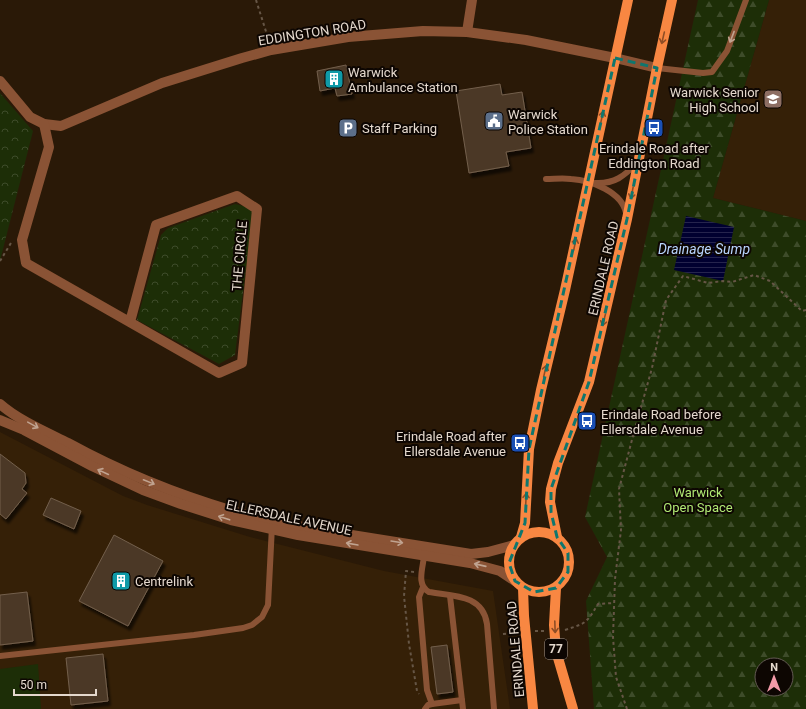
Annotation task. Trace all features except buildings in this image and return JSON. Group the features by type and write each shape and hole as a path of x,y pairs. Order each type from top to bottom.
{"main road":[{"name":"ERINDALE ROAD","path":"628,0 529,449 525,523 521,537 514,545 510,554 510,572 519,584 534,592 545,592 556,588 563,581 568,572 570,563 568,553 564,544 557,537 550,502 551,489 558,463 589,382 627,219 656,68 672,0"},
{"path":"521,537 530,533 539,532 548,533 557,537"},
{"name":"ERINDALE ROAD","path":"519,584 526,632 533,709"},
{"name":"77","path":"556,588 556,651 573,709"}],"street":[{"path":"467,32 472,0"},
{"name":"EDDINGTON ROAD","path":"0,81 30,118 44,124 61,126 162,83 272,50 348,37 423,31 467,32 526,40 656,68"},
{"name":"THE CIRCLE","path":"44,124 49,147 22,240 26,263 219,373 242,363 256,209 237,196 156,225 130,322"},
{"name":"ELLERSDALE AVENUE","path":"0,404 28,422 89,455 147,482 184,496 272,525 424,556 489,567 500,571 519,584"},
{"name":"ELLERSDALE AVENUE","path":"0,420 24,430 92,466 143,490 231,520 471,554 488,552 514,545"}],"lane":[{"path":"656,68 702,73 712,72 727,51 746,0"},
{"path":"588,183 607,184 625,175 638,161"},
{"path":"546,179 572,179 606,190 617,196 625,207 627,219"},
{"path":"0,656 194,635 243,628 252,625 262,617 268,606 272,525"},
{"path":"424,556 421,582 423,587 429,592 471,600 478,604 484,613 487,624 494,709"},
{"path":"423,587 419,597 428,706 462,700"},
{"path":"450,596 463,709"}],"path":[{"path":"256,0 272,50"},
{"path":"626,709 616,677 613,637 615,579 621,530 619,489 632,436 652,368 666,300 683,276 708,283 723,281 732,282 754,275 770,281 793,304 802,311 806,310"},
{"path":"422,573 406,571 404,596 409,644 417,692 428,706"},
{"path":"504,634 563,630 582,625 590,618 598,604 614,603"}],"highlighted area":[{"path":"615,58 657,68 627,219 589,382 551,489 551,512 557,537 568,553 568,572 556,588 534,592 515,581 509,563 525,523 529,449"}],"shaded area":[{"name":"Warwick Senior High School","path":"769,0 806,0 806,221 713,198"},
{"path":"0,432 123,496 147,505 250,537 384,571 493,591 510,709 0,709"}],"green space":[{"name":"Warwick Open Space","path":"698,0 769,0 713,198 806,221 806,709 594,709 586,601 607,557 585,517"},
{"path":"0,93 33,131 0,261"},
{"path":"235,204 248,207 253,213 235,355 219,364 137,320 161,235 168,228"},
{"path":"38,664 41,709 0,709 0,669"}],"water":[{"name":"Drainage Sump","path":"686,216 734,227 723,281 674,270"}],"place":[{"name":"Warwick Ambulance Station","path":"334,79"},
{"name":"Warwick Senior High School","path":"773,99"},
{"name":"Warwick Police Station","path":"494,121"},
{"name":"Staff Parking","path":"348,128"},
{"name":"Erindale Road after Eddington Road","path":"654,128"},
{"name":"Erindale Road before Ellersdale Avenue","path":"587,421"},
{"name":"Erindale Road after Ellersdale Avenue","path":"520,443"},
{"name":"Centrelink","path":"121,581"}]}
